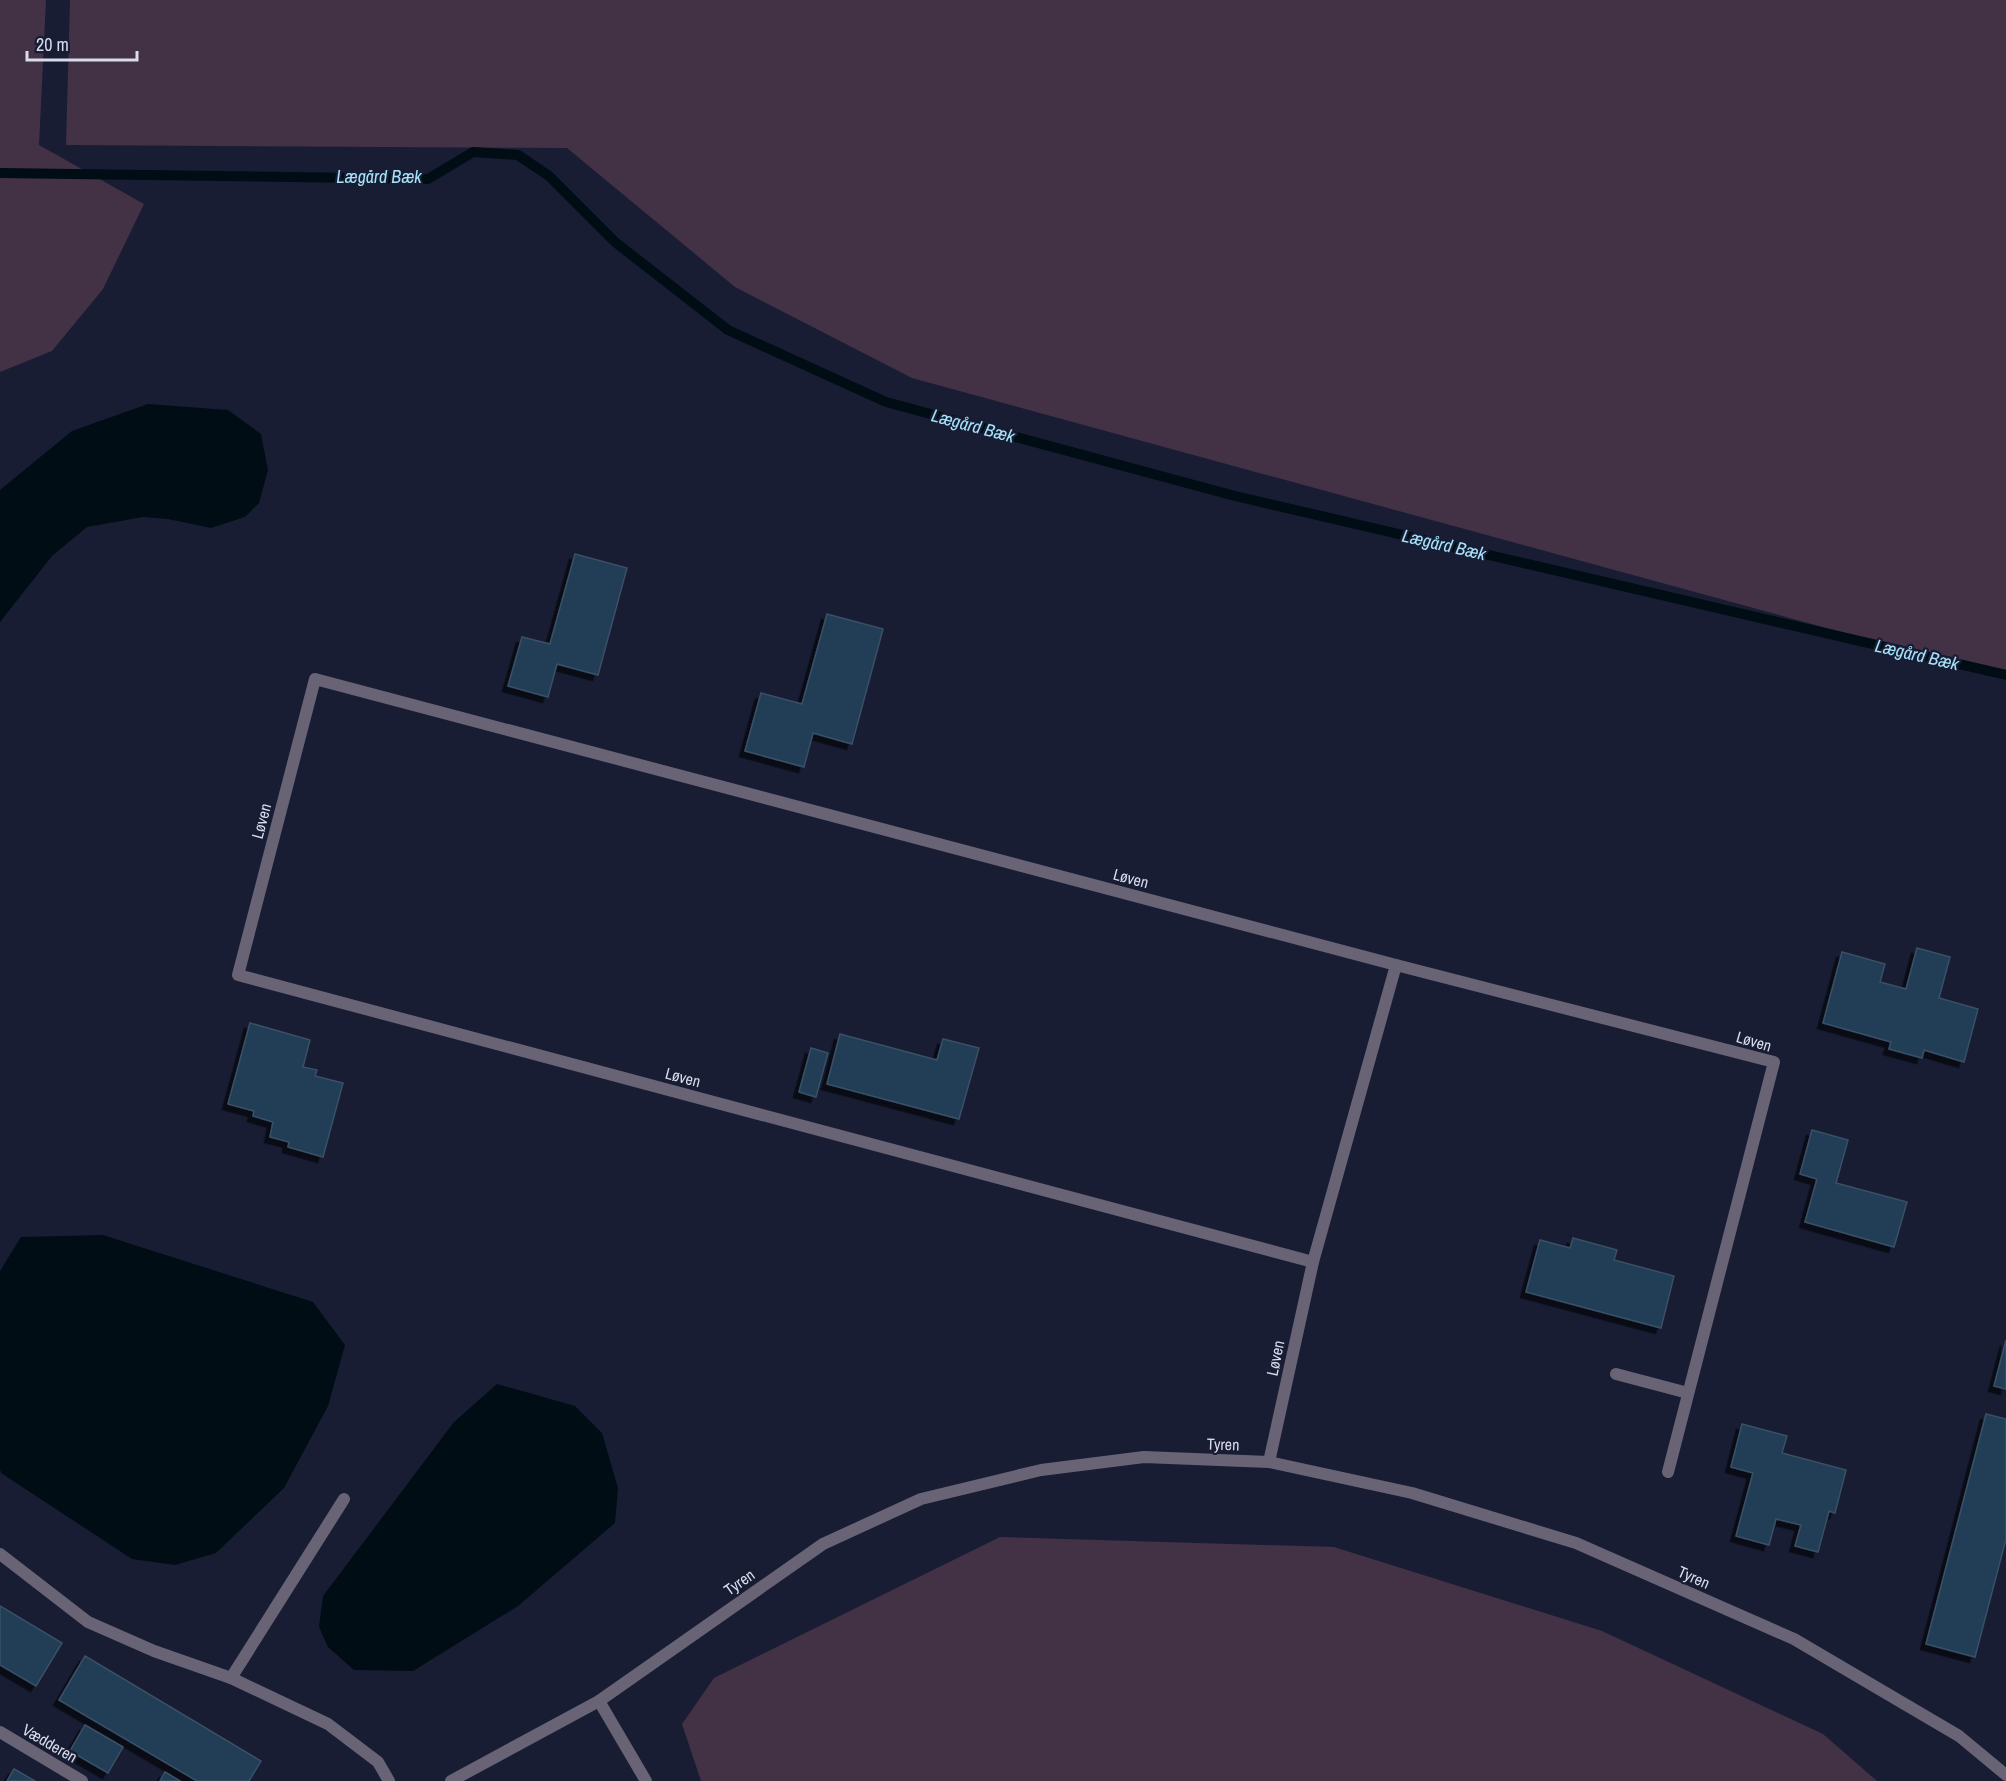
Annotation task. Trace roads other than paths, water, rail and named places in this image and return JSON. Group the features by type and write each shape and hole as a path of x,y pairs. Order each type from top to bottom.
{"street":[{"name":"Løven","path":"1313,1262 238,975 315,679 1396,965 1774,1062 1668,1472"},
{"name":"Løven","path":"1269,1462 1313,1262 1396,965"},
{"path":"1616,1374 1688,1393"},
{"name":"Tyren","path":"451,1781 599,1701 823,1544 921,1499 1041,1470 1144,1457 1269,1462 1412,1493 1576,1543 1794,1639 1959,1736 2006,1775"},
{"path":"231,1678 344,1499"},
{"path":"0,1554 88,1622 154,1651 231,1678 328,1724 378,1762 389,1781"},
{"path":"599,1701 646,1781"},
{"name":"Vædderen","path":"0,1732 82,1781"}],"waterway":[{"name":"Lægård Bæk","path":"0,173 428,179 473,152 518,155 549,176 615,242 728,330 886,402 1235,496 2006,675"}]}
